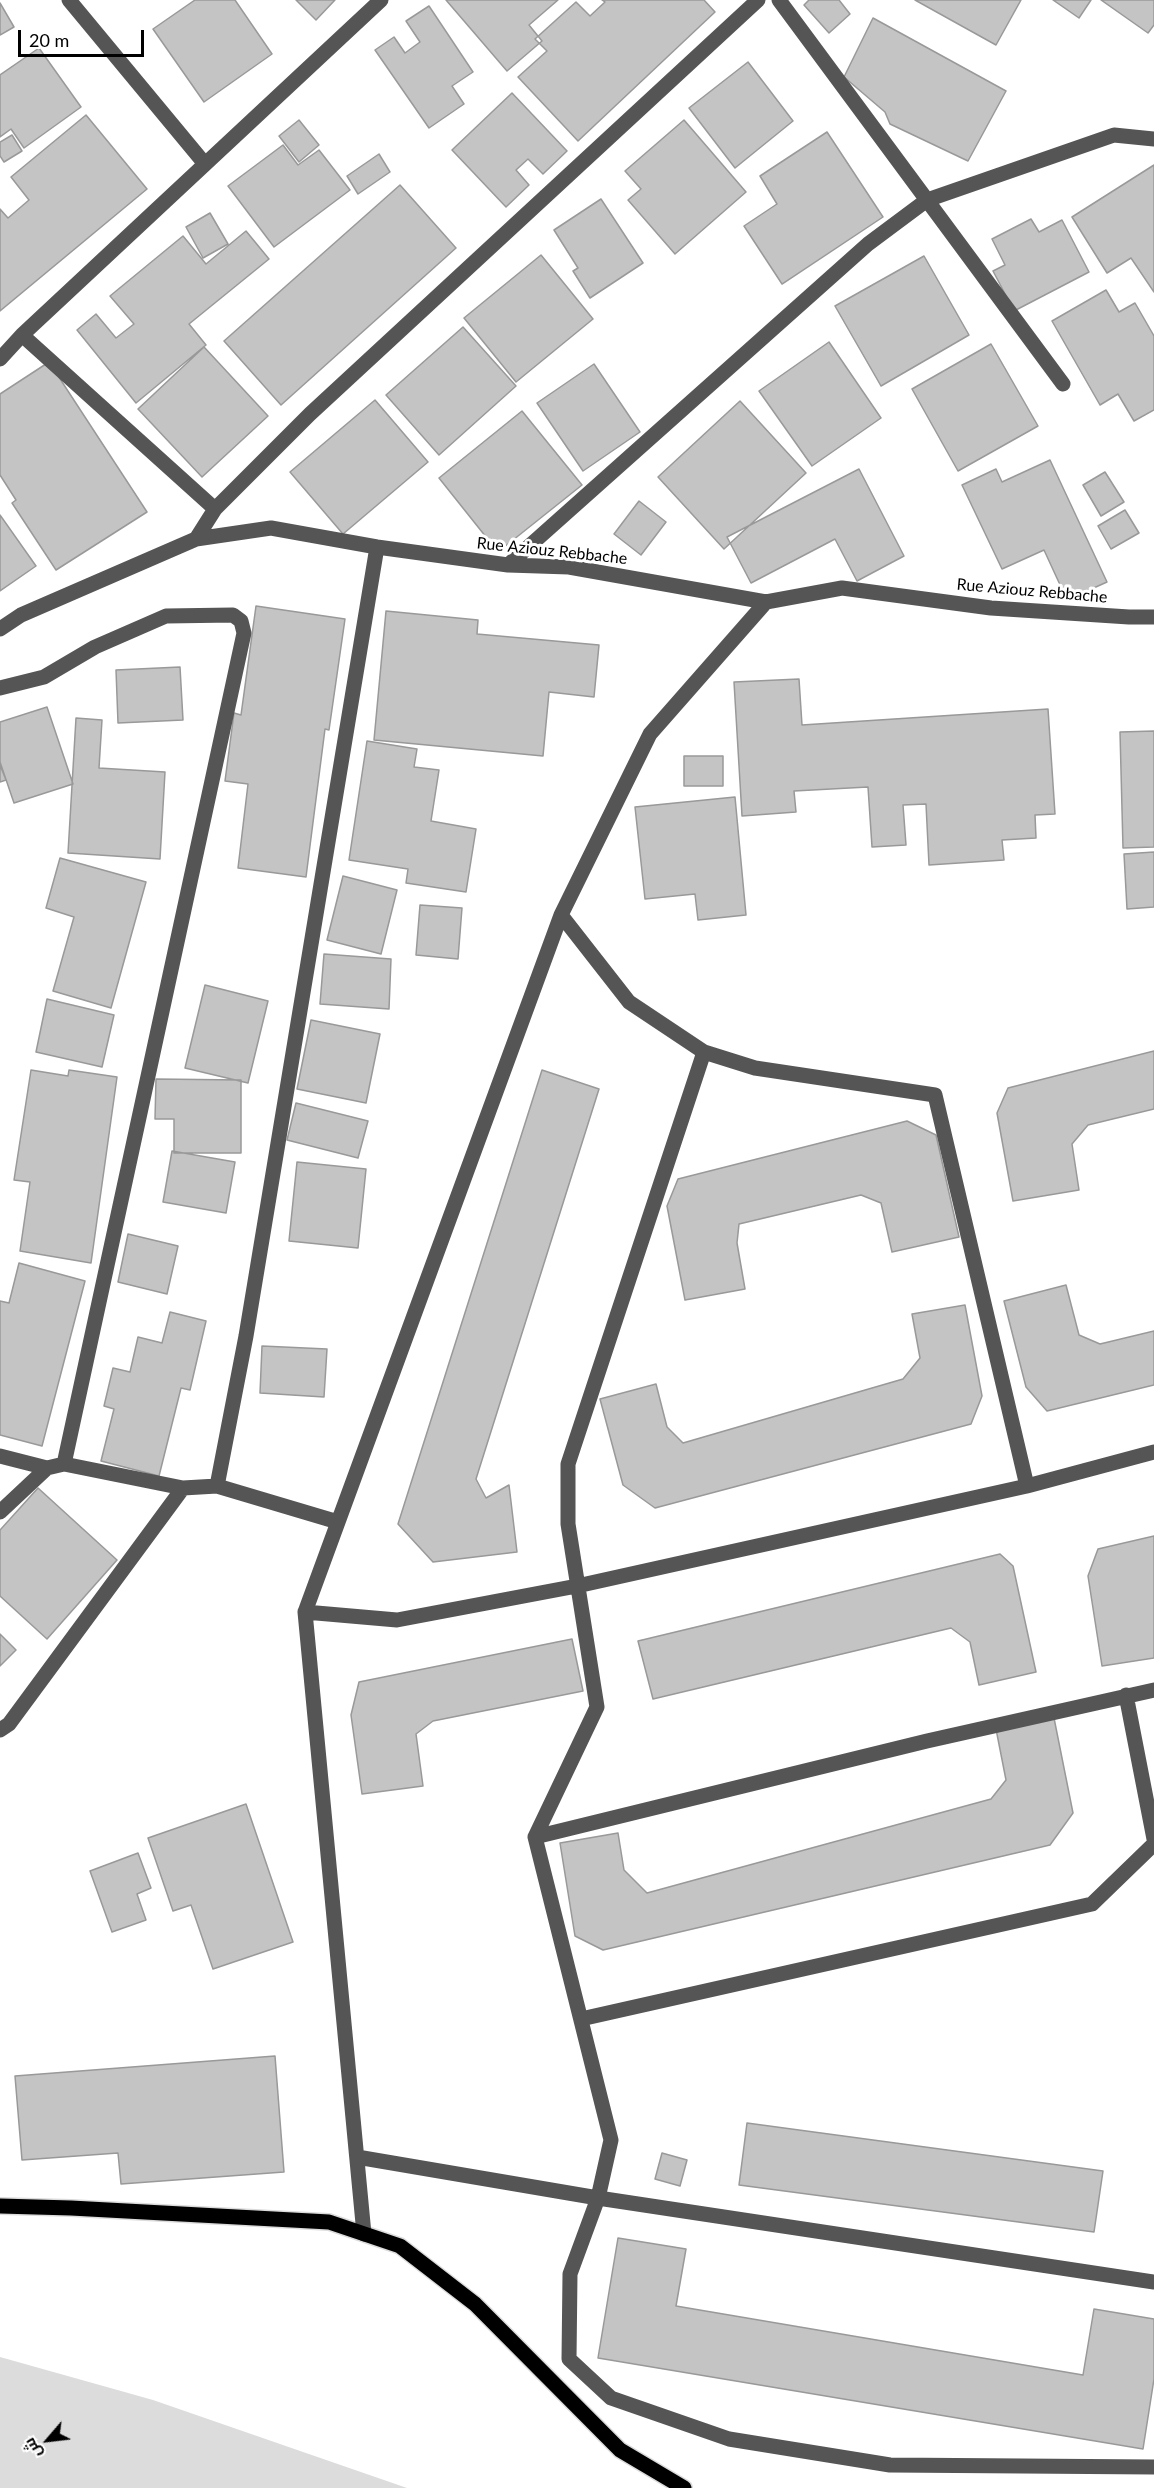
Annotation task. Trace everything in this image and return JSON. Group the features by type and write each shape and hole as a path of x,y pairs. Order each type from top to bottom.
{"main road":[{"path":"0,2206 329,2222 400,2246 476,2304 620,2450 684,2488"}],"street":[{"path":"69,0 205,164"},
{"path":"0,359 22,335 381,0"},
{"path":"196,539 215,508 310,414 758,0"},
{"path":"779,0 1063,384"},
{"path":"508,565 868,244 927,200 1114,135 1154,139"},
{"path":"22,335 215,508"},
{"name":"Rue Aziouz Rebbache","path":"0,629 21,615 196,539 271,528 377,547 508,565 569,567 766,602 842,588 991,608 1129,617 1154,616"},
{"path":"217,1486 246,1336 377,547"},
{"path":"364,2234 305,1612 561,915 650,734 766,602"},
{"path":"0,688 44,677 95,647 166,615 233,615 241,621 244,633 64,1464"},
{"path":"561,915 629,1002 704,1052 755,1068 935,1095 1027,1486"},
{"path":"704,1052 568,1464 568,1524 597,1707 535,1837 611,2140 598,2199 570,2274 569,2359 611,2398 729,2439 890,2465 1154,2467"},
{"path":"305,1612 397,1620 577,1586 1027,1486 1154,1452"},
{"path":"0,1456 47,1468 64,1464 183,1488 217,1486 338,1521"},
{"path":"0,1512 47,1468"},
{"path":"0,1730 9,1724 183,1488"},
{"path":"535,1837 927,1741 1154,1690"},
{"path":"1126,1695 1154,1839"},
{"path":"581,2019 1092,1904 1154,1844"},
{"path":"357,2157 598,2199 1154,2282"}],"shaded area":[{"path":"0,2357 153,2400 407,2488 0,2488"}],"building":[{"path":"195,0 235,0 272,54 204,102 153,29"},
{"path":"296,0 335,0 316,20"},
{"path":"446,0 558,0 529,25 542,41 507,71"},
{"path":"602,0 704,0 715,12 578,141 518,77 547,51 535,39 576,2 590,16 605,2"},
{"path":"809,0 839,0 850,14 829,33 804,5"},
{"path":"915,0 1021,0 996,45"},
{"path":"1053,0 1091,0 1079,18"},
{"path":"1101,0 1154,0 1154,25 1148,33"},
{"path":"0,3 14,27 0,35"},
{"path":"429,6 473,72 452,86 464,104 429,128 375,50 394,37 405,53 420,42 406,21"},
{"path":"873,18 1006,91 968,161 890,124 885,112 844,77"},
{"path":"39,48 81,107 24,148 11,129 0,137 0,75"},
{"path":"748,62 793,121 735,168 689,108"},
{"path":"512,93 567,151 543,174 528,159 516,170 529,185 506,207 452,150"},
{"path":"86,115 147,189 0,311 0,209 8,218 29,200 11,177"},
{"path":"299,120 319,145 299,162 279,136"},
{"path":"684,120 746,192 675,254 628,200 641,189 625,171"},
{"path":"827,132 883,217 782,284 744,226 777,204 760,176"},
{"path":"12,135 22,151 4,162 0,156 0,142"},
{"path":"283,145 298,165 319,150 350,190 274,247 228,186"},
{"path":"379,154 390,172 358,194 347,176"},
{"path":"1154,165 1154,292 1131,258 1107,273 1072,217"},
{"path":"400,185 456,248 281,405 224,341"},
{"path":"601,199 643,263 590,298 573,271 578,268 554,230"},
{"path":"210,213 228,244 203,258 186,227"},
{"path":"1031,219 1039,232 1062,220 1089,272 1014,311 993,271 1005,265 992,239"},
{"path":"246,231 269,259 189,324 206,345 136,403 77,330 96,314 116,338 134,324 110,296 183,236 206,264"},
{"path":"541,255 593,319 516,382 464,318"},
{"path":"924,256 969,335 881,386 835,306"},
{"path":"1106,290 1119,312 1135,303 1154,336 1154,410 1134,421 1118,394 1100,405 1052,321"},
{"path":"463,327 516,386 439,455 386,395"},
{"path":"829,342 881,418 812,466 759,391"},
{"path":"991,344 1038,426 958,471 912,389"},
{"path":"204,347 268,416 202,477 138,409"},
{"path":"49,362 147,512 56,570 12,503 16,500 0,475 0,394"},
{"path":"594,364 640,432 583,471 537,403"},
{"path":"375,400 428,462 343,534 290,472"},
{"path":"740,401 806,473 724,549 658,477"},
{"path":"522,411 582,485 498,552 439,478"},
{"path":"1050,460 1107,582 1067,600 1044,550 1002,569 962,485 996,469 1002,482"},
{"path":"859,469 904,556 857,581 835,539 751,583 727,537"},
{"path":"1105,472 1124,502 1101,516 1083,485"},
{"path":"639,501 666,522 641,555 614,534"},
{"path":"1125,510 1139,533 1111,549 1098,526"},
{"path":"0,515 36,566 0,591"},
{"path":"256,606 345,619 329,730 325,729 306,877 238,868 248,784 225,781 234,713 241,715"},
{"path":"386,611 478,620 477,634 599,645 594,697 549,692 543,756 374,740"},
{"path":"180,667 183,720 118,723 116,670"},
{"path":"799,679 802,725 1048,709 1055,814 1035,815 1036,838 1002,840 1004,860 929,865 926,804 903,805 906,845 872,847 868,787 794,791 796,812 742,816 734,682"},
{"path":"47,707 73,784 14,803 0,762 0,722"},
{"path":"76,718 102,720 99,768 165,772 160,859 68,853"},
{"path":"1154,731 1154,847 1123,848 1120,732"},
{"path":"367,741 417,749 414,767 439,770 431,821 476,829 466,892 406,883 408,869 349,860"},
{"path":"684,756 723,756 723,786 684,786"},
{"path":"0,765 6,780 0,782"},
{"path":"735,797 746,915 698,920 695,894 645,899 635,807"},
{"path":"1154,852 1154,907 1127,909 1124,854"},
{"path":"60,858 146,882 111,1008 53,991 74,917 46,908"},
{"path":"343,876 397,890 381,954 327,940"},
{"path":"420,905 462,908 458,959 416,955"},
{"path":"324,954 391,959 389,1009 320,1004"},
{"path":"205,985 268,1001 248,1083 185,1068"},
{"path":"47,999 114,1015 102,1067 36,1052"},
{"path":"311,1020 380,1034 366,1103 297,1089"},
{"path":"1154,1051 1154,1109 1088,1125 1072,1144 1079,1190 1013,1201 997,1113 1008,1088"},
{"path":"31,1070 68,1076 69,1070 117,1077 91,1263 20,1251 30,1182 14,1180"},
{"path":"542,1070 599,1089 476,1479 486,1498 509,1485 517,1552 433,1562 398,1524"},
{"path":"156,1079 241,1080 241,1153 174,1153 174,1119 155,1119"},
{"path":"296,1103 368,1121 358,1158 287,1140"},
{"path":"907,1121 936,1135 959,1237 892,1252 881,1203 861,1195 739,1224 737,1243 745,1289 685,1300 667,1206 678,1179"},
{"path":"172,1151 235,1162 226,1213 163,1202"},
{"path":"297,1162 366,1169 358,1248 289,1241"},
{"path":"128,1234 178,1246 167,1294 118,1282"},
{"path":"19,1263 85,1281 42,1446 0,1435 0,1301 9,1303"},
{"path":"1066,1285 1079,1335 1100,1344 1154,1331 1154,1385 1047,1411 1026,1387 1004,1301"},
{"path":"965,1305 982,1396 971,1424 655,1508 623,1485 600,1399 656,1384 667,1427 683,1443 903,1379 920,1358 912,1314"},
{"path":"170,1312 206,1321 190,1390 181,1388 159,1476 101,1461 114,1409 104,1406 113,1368 130,1372 138,1337 162,1343"},
{"path":"262,1346 327,1349 324,1397 260,1393"},
{"path":"38,1488 117,1560 47,1639 0,1596 0,1530"},
{"path":"1154,1536 1154,1658 1102,1666 1088,1576 1098,1549"},
{"path":"1000,1554 1013,1566 1036,1672 979,1685 970,1642 951,1628 653,1699 638,1641"},
{"path":"0,1634 16,1650 0,1666"},
{"path":"572,1639 583,1691 433,1721 416,1734 423,1786 362,1794 351,1715 359,1682"},
{"path":"1054,1718 1073,1813 1050,1845 603,1950 575,1936 560,1843 618,1833 624,1870 647,1893 991,1799 1006,1780 996,1729"},
{"path":"246,1804 293,1942 213,1969 191,1905 173,1911 148,1838"},
{"path":"138,1853 151,1888 137,1894 146,1920 112,1932 90,1871"},
{"path":"275,2056 284,2172 121,2184 118,2153 22,2160 15,2076"},
{"path":"747,2123 1103,2171 1094,2232 739,2185"},
{"path":"662,2153 687,2160 680,2186 655,2179"},
{"path":"618,2238 686,2249 676,2306 1083,2375 1094,2309 1154,2319 1154,2379 1143,2449 598,2358"}]}
